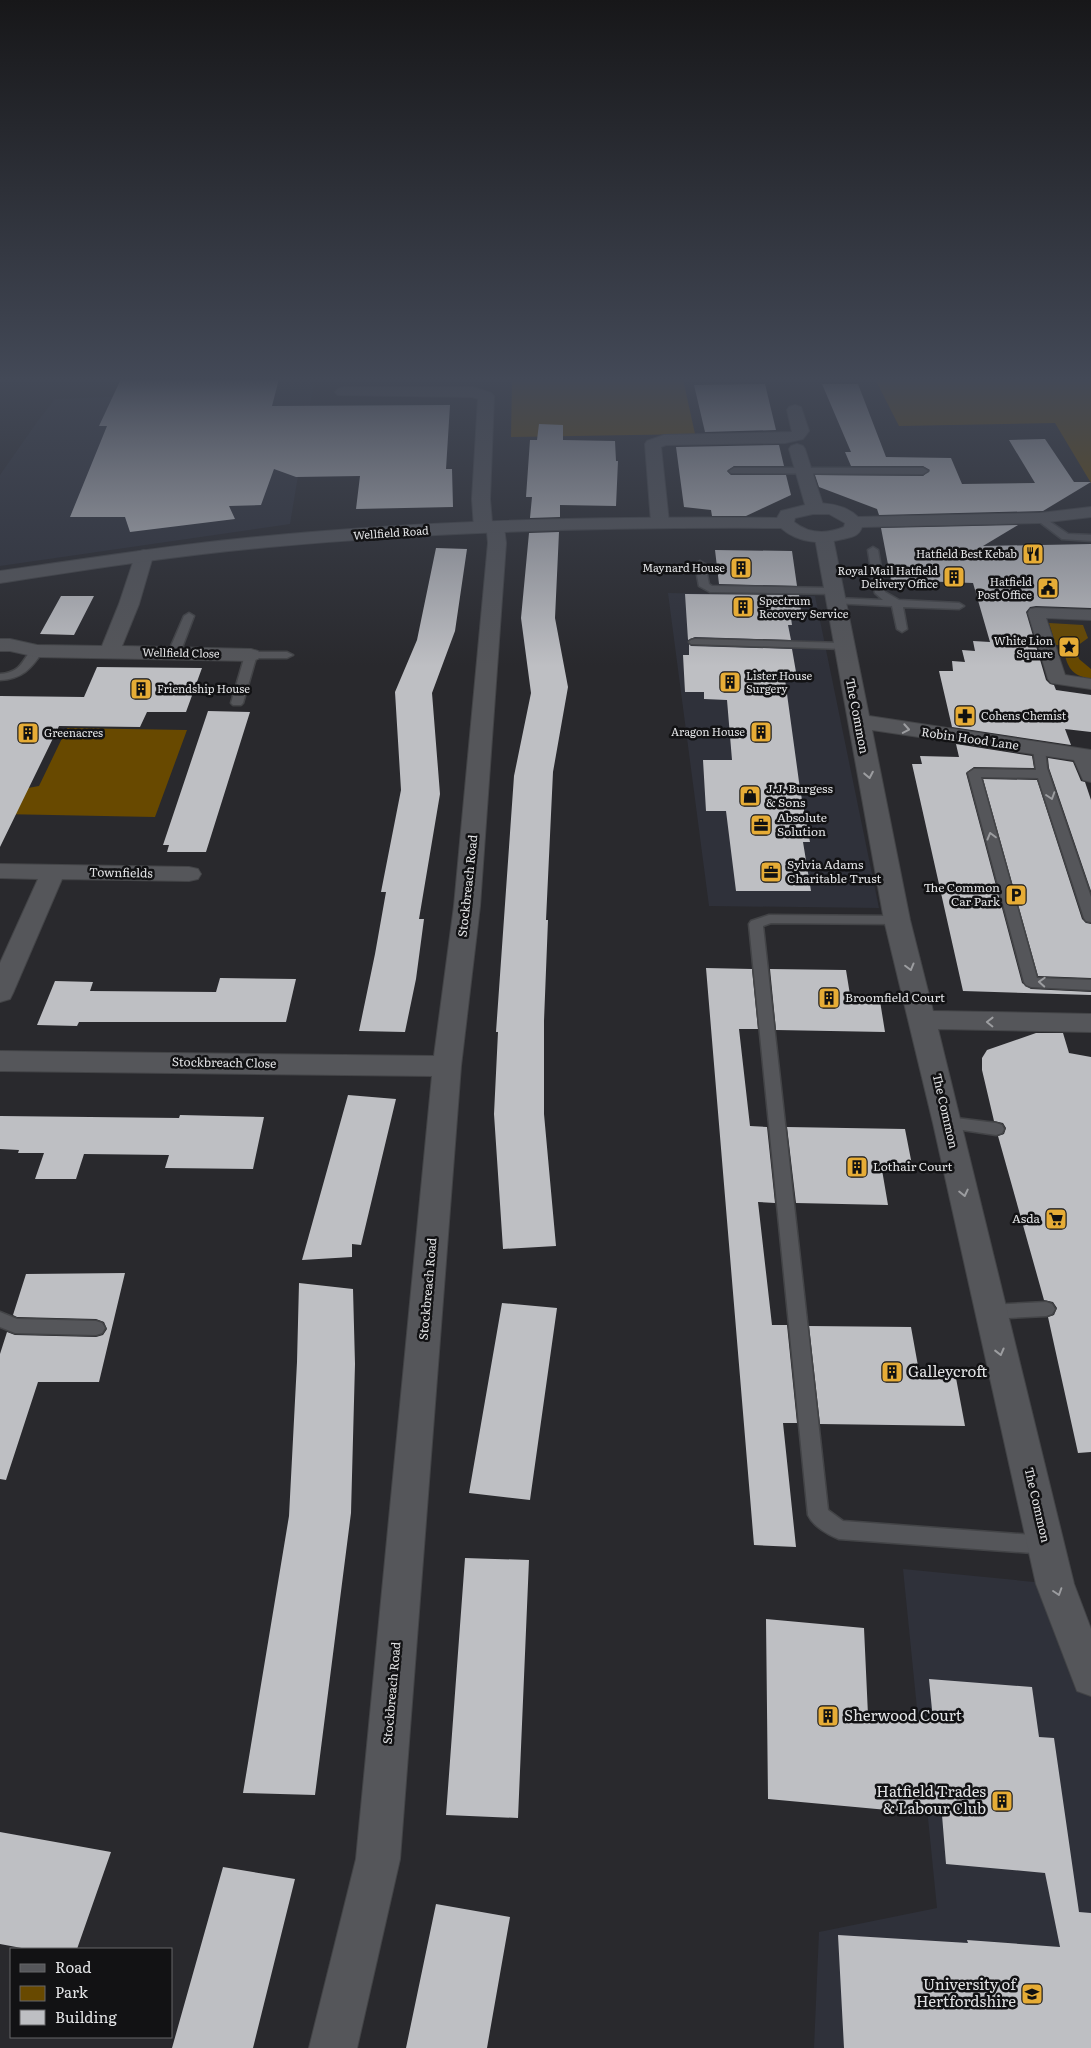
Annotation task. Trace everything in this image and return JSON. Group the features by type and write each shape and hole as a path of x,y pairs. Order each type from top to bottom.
{"street":[{"name":"Stockbreach Road","path":"333,2048 378,1859 447,1066 467,906 497,543 489,527 481,499 482,475"},
{"path":"656,475 660,522"},
{"path":"806,475 816,508"},
{"path":"785,523 787,515 802,509 816,508 832,510 849,516 854,522 1040,518 1091,512"},
{"name":"Wellfield Road","path":"0,577 144,556 270,541 489,527 660,522 785,523 793,531 824,538 841,536 852,530 854,522"},
{"name":"The Common","path":"824,538 897,920 924,1020 990,1312 1055,1584 1091,1678"},
{"path":"110,652 129,604 144,556"},
{"path":"1091,615 1036,613 1057,680 1091,684"},
{"name":"Wellfield Close","path":"0,645 10,645 37,651 252,655"},
{"name":"Robin Hood Lane","path":"858,721 1039,749 1088,762"},
{"name":"Townfields","path":"0,871 189,874"},
{"path":"0,993 53,872"},
{"path":"924,1020 1091,1022"},
{"name":"Stockbreach Close","path":"0,1061 447,1066"}],"lane":[{"path":"1040,518 1066,537 1091,538"},
{"path":"873,550 880,593 897,604 902,629"},
{"path":"700,564 704,586 710,589 835,596 897,604 958,606"},
{"path":"174,654 189,616"},
{"path":"695,642 844,646"},
{"path":"0,677 10,677 24,671 37,651"},
{"path":"236,703 252,655 287,655"},
{"path":"1039,749 1041,768 1091,918"},
{"path":"1044,774 974,773 1030,982 1091,985"},
{"path":"897,920 769,919 756,924 818,1515 839,1530 1046,1545"},
{"path":"948,1123 996,1129"},
{"path":"990,1312 1046,1309"},
{"path":"0,1320 15,1326 96,1328"}],"shaded area":[{"path":"0,475 298,475 290,524 0,566"},
{"path":"668,593 815,596 879,908 709,906"},
{"path":"903,1569 1055,1584 1091,1677 1091,2048 814,2048 819,1932 937,1908"}],"green space":[{"path":"1086,475 1091,475 1091,483"},
{"path":"1049,623 1083,625 1088,638 1077,646 1056,645"},
{"path":"1063,649 1076,649 1079,659 1091,669 1091,679 1078,675 1071,669"},
{"path":"67,728 187,730 155,817 0,814 0,793 39,786"}],"building":[{"path":"87,475 272,475 261,505 229,506 235,519 130,532 125,517 70,517"},
{"path":"289,475 452,475 453,507 356,509 360,476 296,477"},
{"path":"528,475 617,475 616,506 560,505 560,517 530,518 532,497 526,497"},
{"path":"680,475 786,475 791,495 746,516 712,516 711,510 684,507"},
{"path":"815,475 958,475 962,484 1035,483 1030,475 1069,475 1074,482 1091,482 1043,511 879,515 877,509 819,487"},
{"path":"1018,525 983,546 1091,544 1091,608 1036,606 1030,607 1026,612 1046,680 1054,685 1056,690 1091,695 1091,732 1065,729 1071,745 952,727 939,671 953,671 952,661 965,662 962,650 975,651 973,641 990,642 973,583 891,580 881,528"},
{"path":"559,532 555,618 568,687 553,772 546,920 548,920 544,1021 544,1114 556,1246 503,1249 494,1114 498,1032 496,1032 514,776 531,693 521,618 529,533"},
{"path":"436,548 467,549 455,631 432,693 440,794 419,919 424,919 416,979 405,1032 359,1031 386,892 381,892 401,790 395,692 417,640"},
{"name":"Maynard House","path":"715,550 792,551 797,586 719,584"},
{"name":"Spectrum Recovery Service","path":"685,594 799,595 802,618 791,618 792,625 788,625 791,640 695,637 688,640"},
{"path":"61,596 94,596 74,635 40,634"},
{"path":"689,644 691,646 792,649 796,672 784,672 800,789 810,842 803,842 811,891 736,891 726,811 706,811 703,760 732,760 727,700 704,699 704,692 685,692 683,655 689,655"},
{"path":"97,667 202,668 186,712 147,712 140,727 59,726 0,847 0,696 84,697"},
{"path":"208,711 250,712 206,852 167,852 169,845 163,845"},
{"path":"956,744 1032,756 1034,768 974,767 966,773 1022,983 1031,989 1091,992 1091,995 963,991 912,764 922,764 920,756 959,757"},
{"path":"1048,758 1073,762 1081,781 1085,782 1091,800 1091,891 1049,768"},
{"path":"983,779 1037,780 1082,919 1086,923 1091,924 1091,978 1038,976"},
{"path":"706,968 752,969 758,1029 739,1029 750,1126 767,1127 775,1203 758,1202 772,1325 787,1325 797,1423 783,1423 796,1547 754,1545"},
{"name":"Broomfield Court","path":"770,969 846,970 851,1001 880,1001 885,1032 776,1030"},
{"path":"220,978 296,979 286,1022 79,1022 77,1026 37,1025 55,981 93,982 90,991 216,992"},
{"name":"Asda","path":"1036,1033 1063,1033 1069,1053 1091,1057 1091,1452 1078,1453 1048,1317 1054,1315 1057,1308 1053,1302 1044,1300 998,1136 1004,1134 1006,1128 1003,1123 994,1121 982,1070 982,1058 987,1050"},
{"path":"348,1095 396,1099 361,1245 352,1244 352,1257 302,1260"},
{"path":"180,1115 264,1117 253,1169 165,1168 169,1155 84,1154 76,1179 35,1179 44,1153 18,1153 19,1150 0,1149 0,1116 179,1118"},
{"name":"Lothair Court","path":"787,1127 905,1129 912,1165 881,1164 888,1205 796,1203"},
{"path":"125,1273 99,1382 38,1382 6,1480 0,1479 0,1354 7,1332 15,1335 96,1337 103,1335 107,1329 104,1322 96,1319 17,1317 13,1315 26,1274"},
{"path":"299,1283 353,1289 355,1364 351,1513 315,1795 243,1793 289,1516"},
{"path":"502,1303 557,1308 530,1500 469,1493"},
{"name":"Galleycroft","path":"809,1326 911,1327 920,1377 956,1378 965,1426 820,1424"},
{"path":"465,1558 529,1560 518,1818 446,1815"},
{"path":"766,1619 864,1628 868,1715 933,1720 929,1679 1032,1687 1039,1737 1054,1738 1079,1912 1091,1913 1091,2048 844,2048 838,1935 968,1943 967,1940 1060,1947 1045,1873 946,1864 942,1815 768,1799"},
{"path":"0,1832 111,1852 77,1948 22,1948 0,1944"},
{"path":"223,1867 295,1879 253,2048 172,2048"},
{"path":"436,1904 510,1917 487,2048 406,2048"}],"place":[{"name":"Hatfield Best Kebab","path":"1033,554"},
{"name":"Maynard House","path":"741,568"},
{"name":"Royal Mail Hatfield Delivery Office","path":"954,577"},
{"name":"Hatfield Post Office","path":"1048,588"},
{"name":"Spectrum Recovery Service","path":"743,607"},
{"name":"White Lion Square","path":"1069,647"},
{"name":"Lister House Surgery","path":"730,682"},
{"name":"Friendship House","path":"141,689"},
{"name":"Cohens Chemist","path":"965,716"},
{"name":"Aragon House","path":"761,732"},
{"name":"Greenacres","path":"28,733"},
{"name":"J.J. Burgess & Sons","path":"750,796"},
{"name":"Absolute Solution","path":"761,825"},
{"name":"Sylvia Adams Charitable Trust","path":"771,872"},
{"name":"The Common Car Park","path":"1016,895"},
{"name":"Broomfield Court","path":"829,998"},
{"name":"Lothair Court","path":"857,1167"},
{"name":"Asda","path":"1056,1219"},
{"name":"Galleycroft","path":"892,1372"},
{"name":"Sherwood Court","path":"828,1716"},
{"name":"Hatfield Trades & Labour Club","path":"1002,1801"},
{"name":"University of Hertfordshire","path":"1032,1994"}]}
